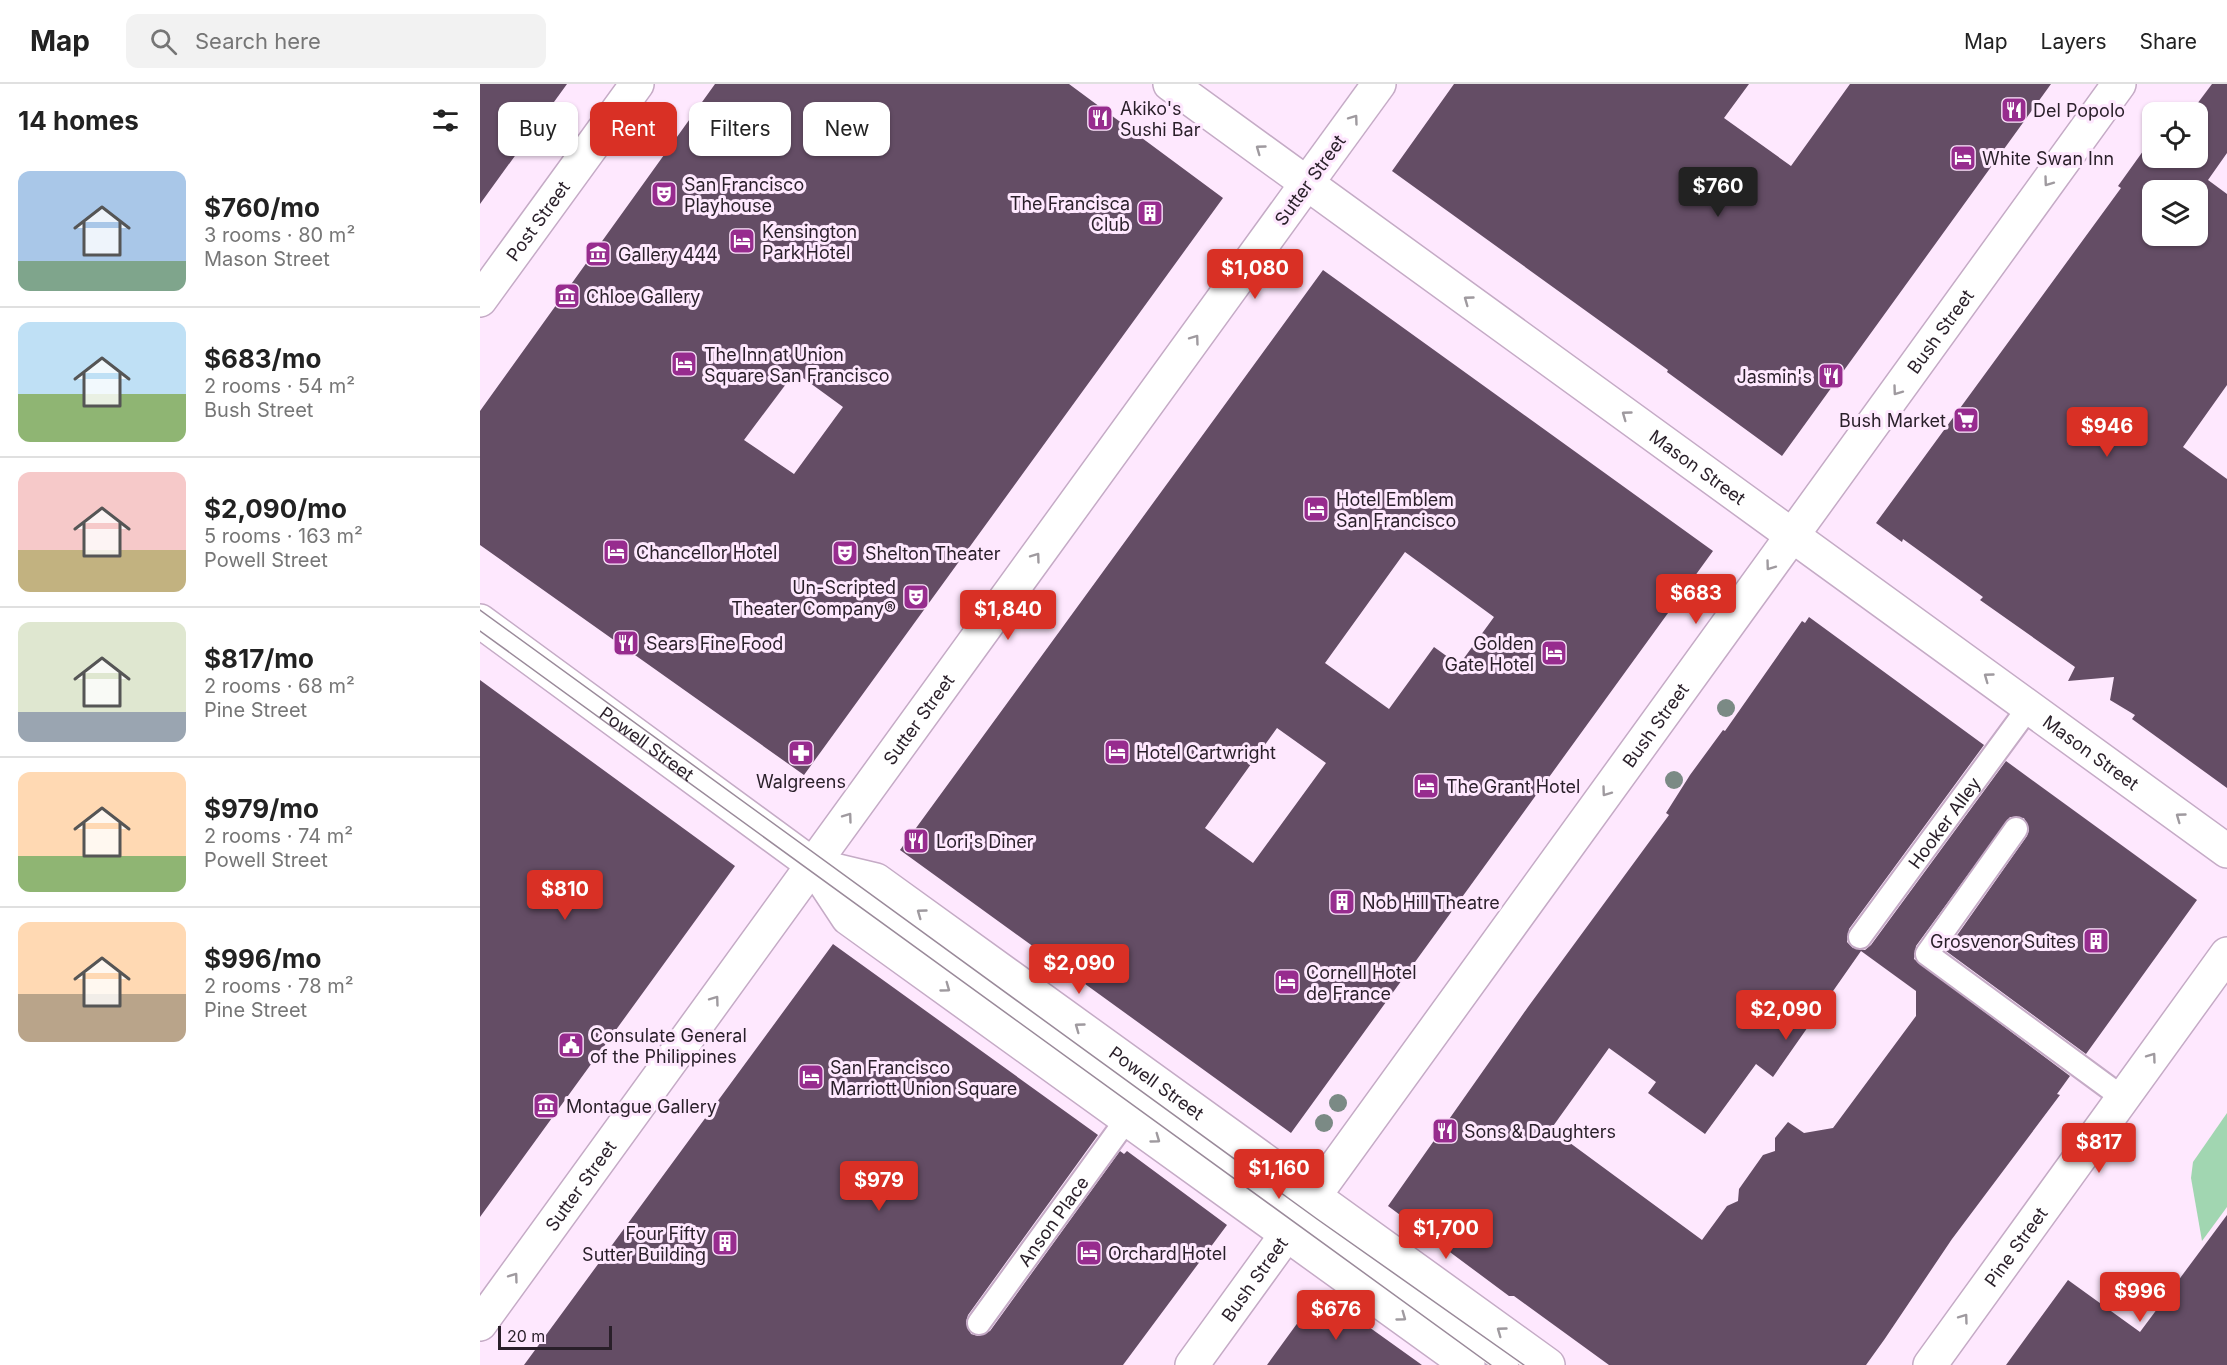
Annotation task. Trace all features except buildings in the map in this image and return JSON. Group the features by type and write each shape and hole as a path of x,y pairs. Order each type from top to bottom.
{"street":[{"name":"Post Street","path":"480,300 637,84"},
{"name":"Mason Street","path":"1170,84 2227,851"},
{"name":"Sutter Street","path":"480,1324 1379,84"},
{"name":"Bush Street","path":"1191,1365 2120,84"},
{"name":"Powell Street","path":"480,621 813,865 848,918 1127,1119 1300,1215 1548,1365"},
{"name":"Powell Street","path":"813,865 876,880 1300,1215 1468,1365"},
{"name":"Pine Street","path":"1930,1365 2227,954"}],"lane":[{"name":"Hooker Alley","path":"1860,937 2029,707"},
{"path":"2016,829 1927,954 2122,1098"},
{"name":"Anson Place","path":"979,1323 1127,1119"},
{"path":"1300,1215 1507,1365"}],"green space":[{"path":"2227,1113 2227,1207 2202,1241 2191,1178 2193,1162"}],"tram line":[{"path":"480,610 1317,1219 1524,1365"},
{"path":"480,631 1491,1365"}],"place":[{"name":"Del Popolo","path":"2014,110"},
{"name":"Akiko's Sushi Bar","path":"1100,118"},
{"name":"White Swan Inn","path":"1963,158"},
{"name":"San Francisco Playhouse","path":"664,194"},
{"name":"The Francisca Club","path":"1150,213"},
{"name":"Kensington Park Hotel","path":"742,241"},
{"name":"Gallery 444","path":"598,254"},
{"name":"Chloe Gallery","path":"567,296"},
{"name":"The Inn at Union Square San Francisco","path":"684,364"},
{"name":"Jasmin's","path":"1831,376"},
{"name":"Bush Market","path":"1966,420"},
{"name":"Hotel Emblem San Francisco","path":"1316,509"},
{"name":"Chancellor Hotel","path":"616,552"},
{"name":"Shelton Theater","path":"845,553"},
{"name":"Un-Scripted Theater Company®","path":"916,597"},
{"name":"Sears Fine Food","path":"626,643"},
{"name":"Golden Gate Hotel","path":"1554,653"},
{"name":"Hotel Cartwright","path":"1117,752"},
{"name":"Walgreens","path":"801,753"},
{"name":"The Grant Hotel","path":"1426,786"},
{"name":"Lori's Diner","path":"916,841"},
{"name":"Nob Hill Theatre","path":"1342,902"},
{"name":"Grosvenor Suites","path":"2096,941"},
{"name":"Cornell Hotel de France","path":"1287,982"},
{"name":"Consulate General of the Philippines","path":"571,1045"},
{"name":"San Francisco Marriott Union Square","path":"811,1077"},
{"name":"Montague Gallery","path":"546,1106"},
{"name":"Sons & Daughters","path":"1445,1131"},
{"name":"Four Fifty Sutter Building","path":"725,1243"},
{"name":"Orchard Hotel","path":"1089,1253"}]}
